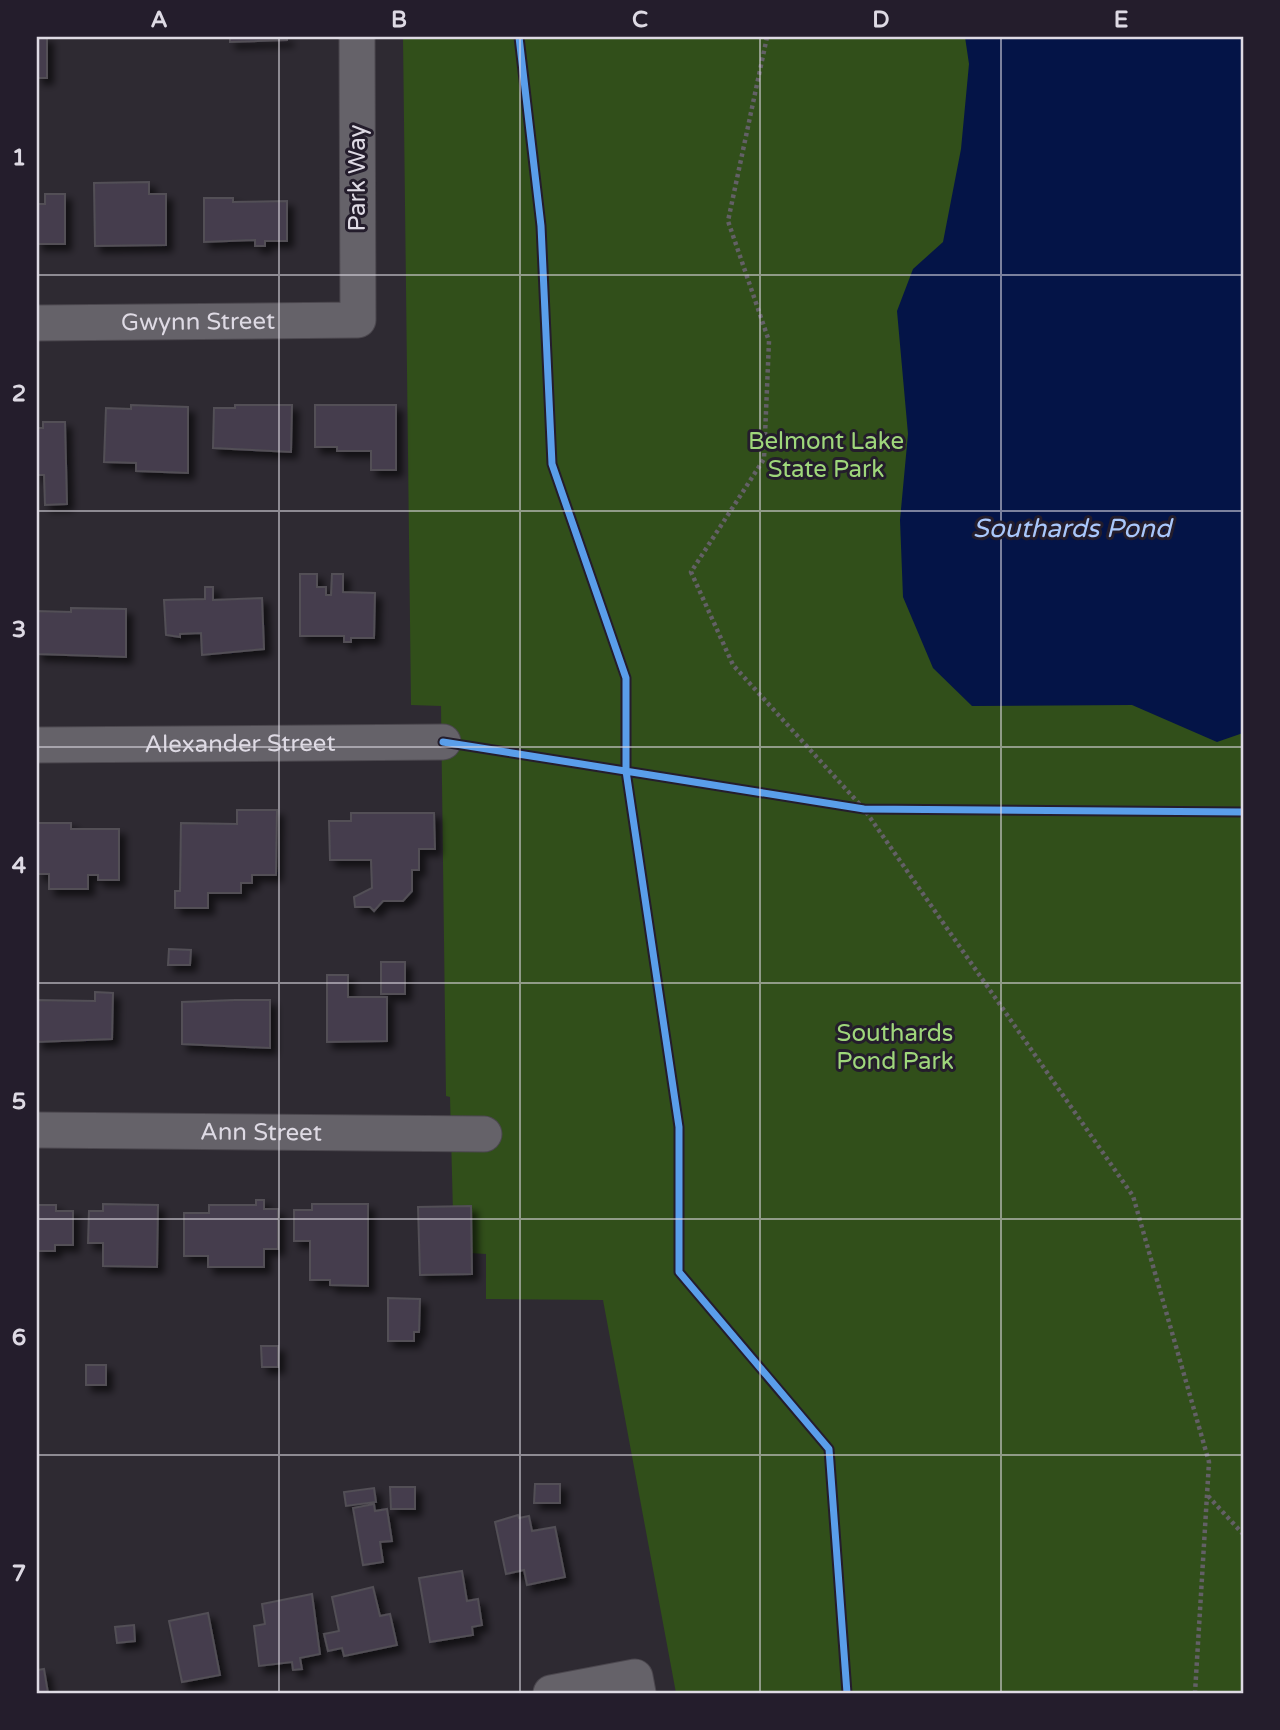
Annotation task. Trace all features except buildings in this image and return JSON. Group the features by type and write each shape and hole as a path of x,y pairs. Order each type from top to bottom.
{"street":[{"name":"Park Way","path":"357,37 358,320"},
{"name":"Gwynn Street","path":"37,323 358,320"},
{"name":"Alexander Street","path":"37,744 443,742"},
{"name":"Ann Street","path":"37,1130 484,1133"},
{"path":"551,1693 636,1685"}],"path":[{"path":"767,37 728,221 769,341 764,459 691,572 733,665 864,809 1133,1196 1209,1462 1195,1693"},
{"path":"851,807 878,809"},
{"path":"1207,1495 1243,1534"}],"green space":[{"name":"Southards Pond Park","path":"403,37 1243,37 1243,1693 676,1693 603,1300 486,1299 486,1254 454,1252 450,1097 446,1096 441,706 411,705"}],"water":[{"name":"Southards Pond","path":"965,37 1243,37 1243,733 1217,742 1132,705 972,706 933,668 903,597 900,520 908,434 897,311 913,269 943,242 961,149 969,64"}],"cycle path":[{"path":"519,37 541,226 552,464 626,678 626,771 679,1127 679,1272 829,1449 847,1693"},
{"path":"443,742 864,809 1243,812"}],"park label":[{"name":"Belmont Lake State Park","path":"826,455"}]}
